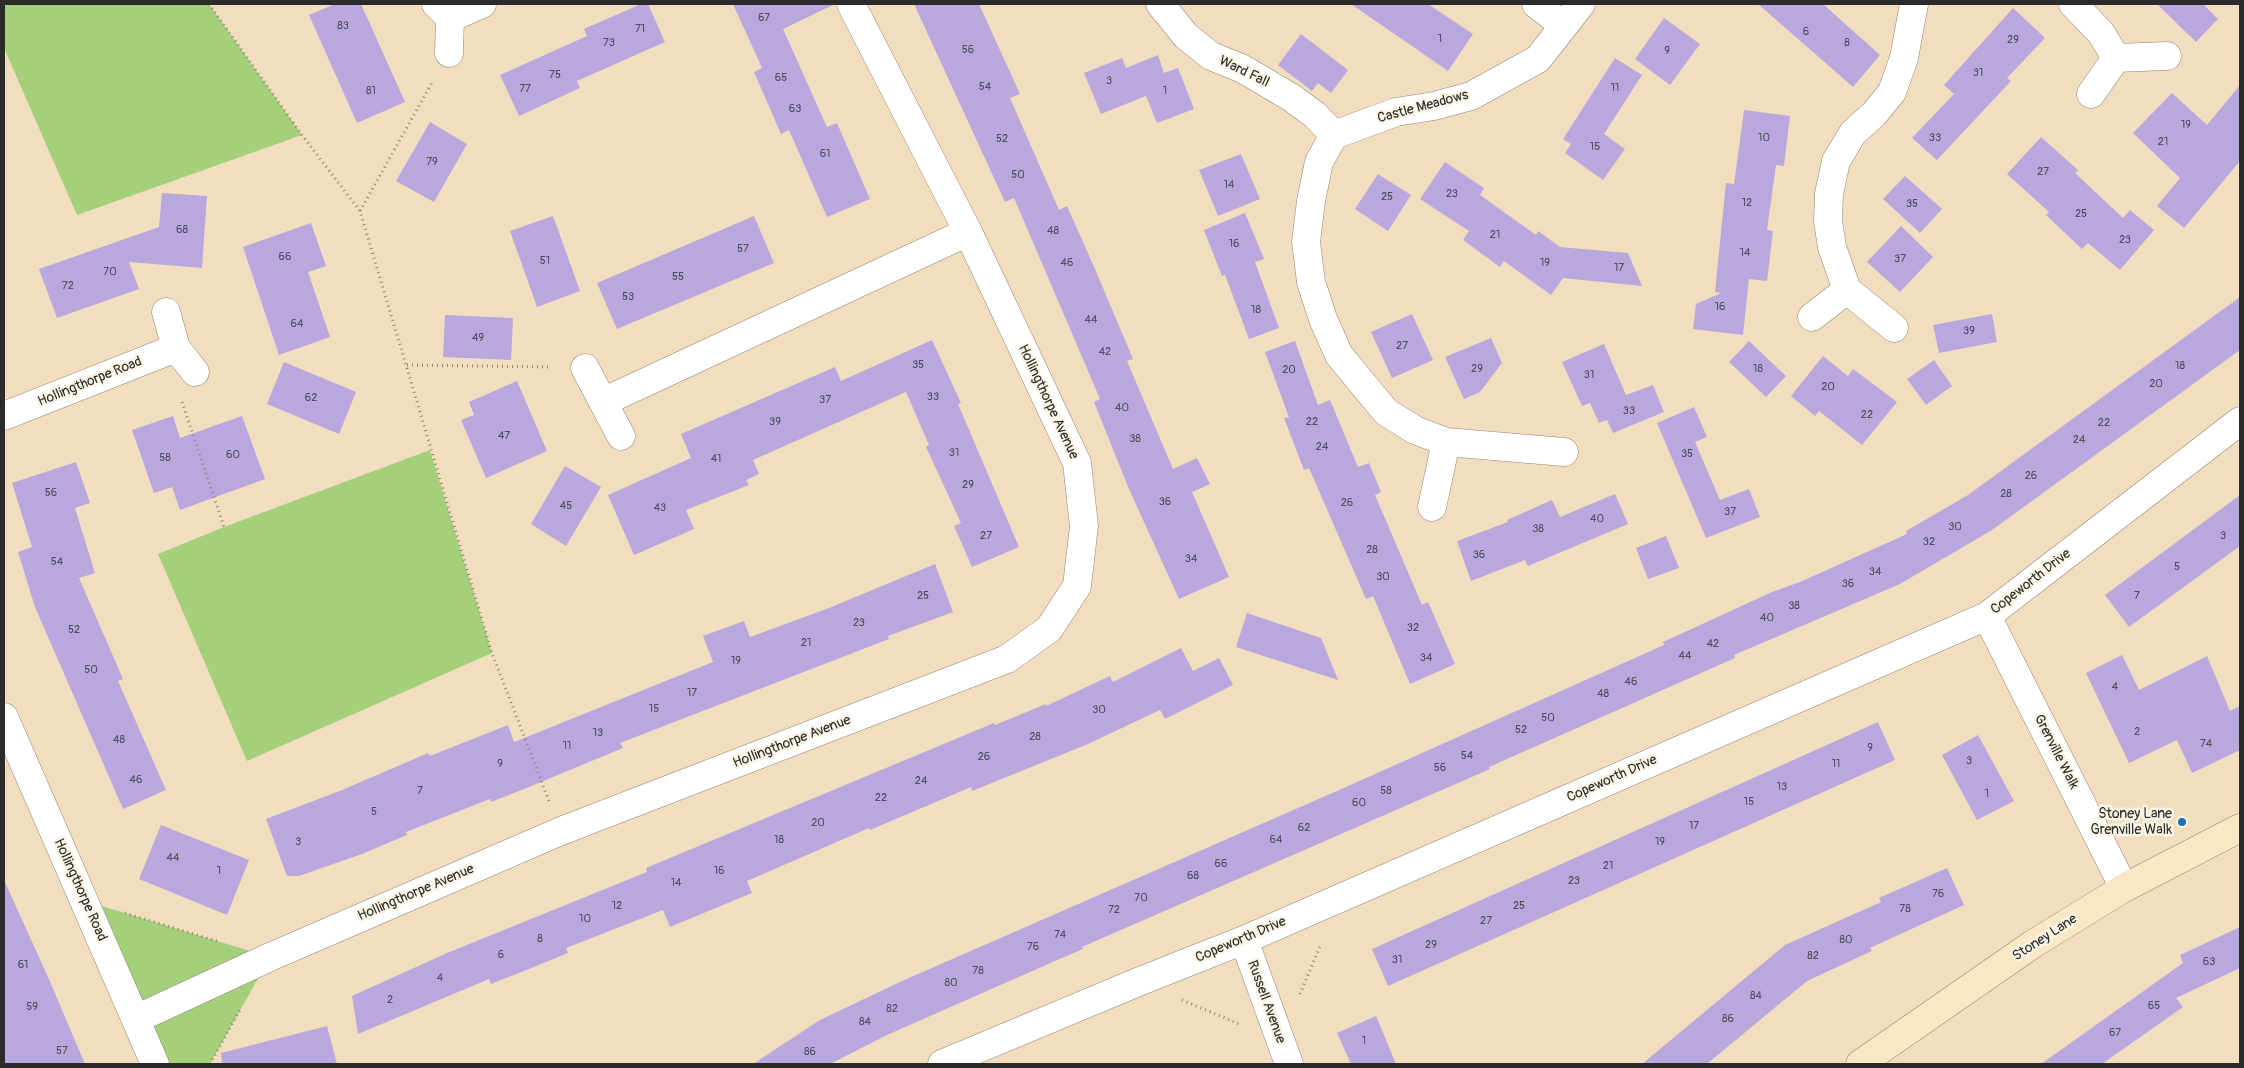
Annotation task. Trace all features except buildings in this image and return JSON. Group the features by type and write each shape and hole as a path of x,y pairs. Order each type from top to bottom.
{"street":[{"path":"448,53 443,11 482,4"},
{"name":"Hollingthorpe Avenue","path":"136,1020 270,957 561,831 1007,659 1049,630 1078,586 1084,526 1077,463 968,232 851,4"},
{"name":"Ward Fall","path":"1160,4 1186,36 1211,56 1243,69 1292,98 1315,115 1334,135"},
{"path":"1536,4 1563,25"},
{"name":"Castle Meadows","path":"1334,135 1396,112 1434,106 1471,96 1538,59 1581,4"},
{"path":"1894,328 1847,290 1832,247 1828,221 1829,194 1836,160 1853,133 1874,114 1892,92 1904,58 1914,4"},
{"path":"2073,4 2101,33 2116,58"},
{"path":"2116,58 2167,56"},
{"path":"2091,94 2116,58"},
{"path":"1334,135 1320,162 1311,201 1306,242 1311,282 1323,319 1338,354 1386,412 1415,430 1446,442 1564,452"},
{"path":"603,402 968,232"},
{"path":"1812,317 1847,290"},
{"path":"166,312 176,348 195,372"},
{"name":"Hollingthorpe Road","path":"4,416 176,348"},
{"path":"585,368 621,436"},
{"name":"Copeworth Drive","path":"942,1064 1244,940 1987,616 2240,421"},
{"path":"1432,507 1446,442"},
{"name":"Grenville Walk","path":"1987,616 2124,888"},
{"name":"Hollingthorpe Road","path":"4,717 155,1064"},
{"name":"Stoney Lane","path":"1860,1064 2033,944 2124,888 2240,828"},
{"name":"Russell Avenue","path":"1244,940 1289,1064"}],"path":[{"path":"209,4 302,135 360,211 492,653 561,831"},
{"path":"360,211 448,53"},
{"path":"407,365 585,368"},
{"path":"195,372 179,394 224,527"}],"green space":[{"path":"4,4 209,4 302,135 77,215 4,48"},
{"path":"430,450 492,653 247,761 158,554 224,527"},
{"path":"85,901 270,957 210,1064 155,1064"}],"place":[{"name":"Stoney Lane Grenville Walk","path":"2182,822"}]}
